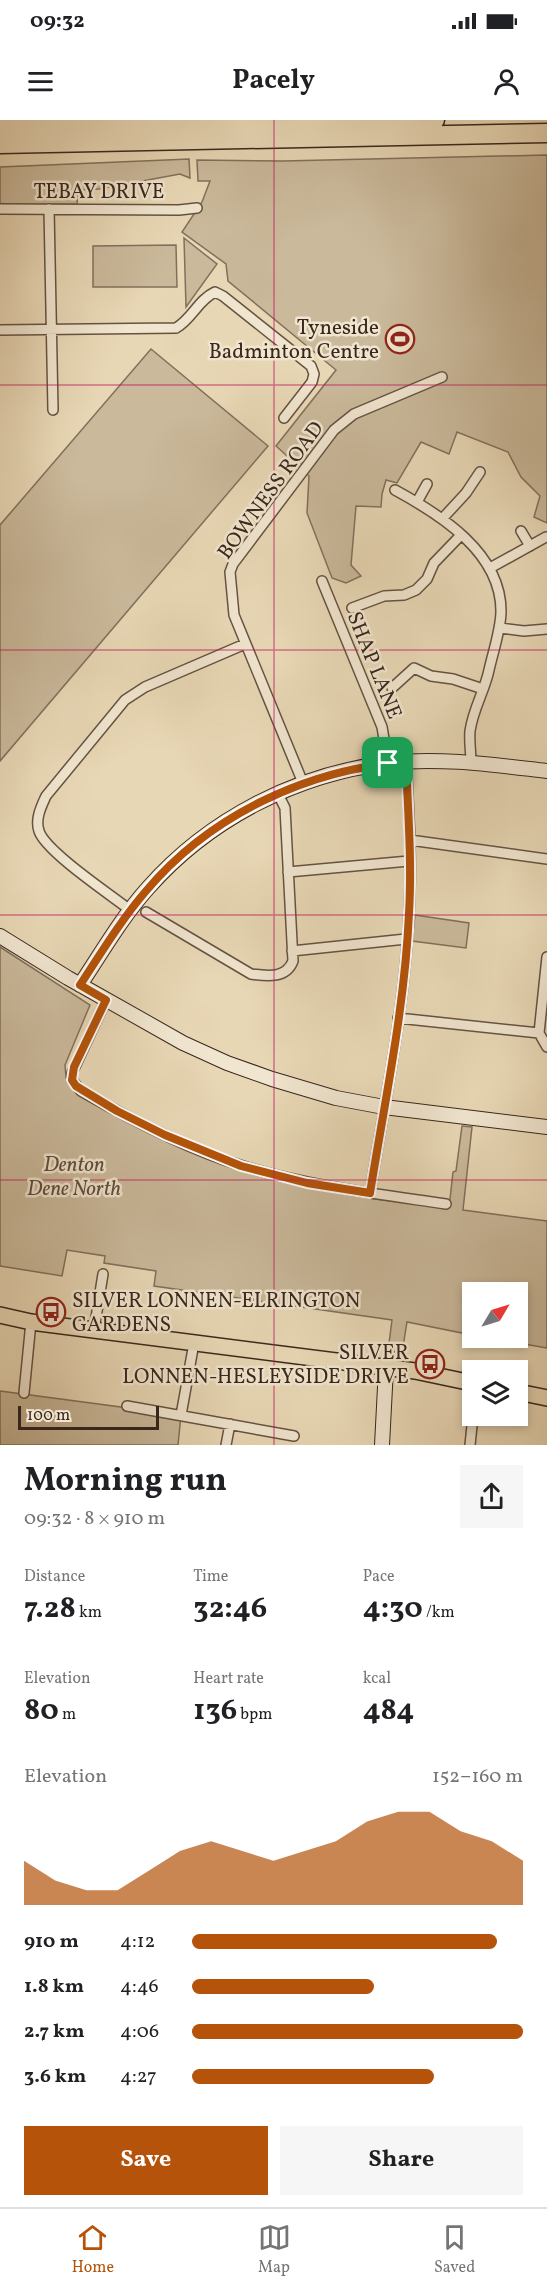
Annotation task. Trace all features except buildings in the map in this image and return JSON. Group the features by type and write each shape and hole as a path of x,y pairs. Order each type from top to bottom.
{"highway":[{"path":"0,128 435,120"},
{"path":"0,144 547,133"}],"main road":[{"path":"0,1315 31,1322 386,1368 462,1381"},
{"path":"528,1394 547,1398"}],"street":[{"name":"TEBAY DRIVE","path":"0,210 179,210 197,208"},
{"path":"49,209 52,410"},
{"path":"0,330 176,328 183,324 205,297 214,292 223,296 311,366 314,374 312,382 284,418"},
{"name":"BOWNESS ROAD","path":"303,783 234,615 230,572 233,564 284,493 334,430 354,414 442,377"},
{"path":"442,519 466,493 480,472"},
{"path":"417,502 427,484"},
{"path":"395,490 442,519 461,535 490,568 498,588 501,610 500,628 470,731 471,763"},
{"path":"521,531 530,546"},
{"path":"352,608 384,596 404,595 416,590 427,579 434,563 461,535"},
{"path":"490,568 546,537"},
{"name":"SHAP LANE","path":"322,581 382,727 388,763"},
{"path":"500,628 524,631 547,629"},
{"path":"130,910 48,846 39,831 38,812 46,796 124,700 146,687 245,644"},
{"path":"392,688 414,668 431,676 453,679 483,689"},
{"path":"370,1193 398,1018 409,913 410,840 406,762"},
{"path":"80,985 130,910 158,877 186,850 234,815 278,794 303,783 354,769 388,763 471,763 547,771"},
{"path":"146,912 251,974 267,976 285,973 293,961 285,808 278,794"},
{"path":"410,840 547,859"},
{"path":"288,872 409,861"},
{"path":"0,936 80,985 183,1043 227,1062 336,1098 384,1107 547,1127"},
{"path":"292,951 406,939"},
{"path":"547,957 539,1033 547,1045"},
{"path":"106,1000 72,1073 72,1080 81,1090 165,1135 241,1166 307,1183 446,1204"},
{"path":"398,1018 539,1033"},
{"path":"94,1330 104,1274"},
{"path":"24,1393 31,1322"},
{"path":"181,1415 194,1343"},
{"path":"382,1445 386,1368"},
{"path":"127,1406 294,1436"},
{"path":"226,1445 230,1424"},
{"path":"470,1445 472,1426"}],"green space":[{"path":"547,155 547,523 534,517 540,496 521,477 508,452 457,432 449,454 421,442 397,483 386,480 381,507 356,506 351,565 361,576 346,583 332,578 307,513 309,476 276,446 336,370 228,281 226,264 182,232 202,202 210,181 198,181 197,160 283,161"},
{"path":"189,159 190,178 180,174 99,189 78,190 77,204 0,205 0,167"},
{"path":"184,238 217,264 186,307"},
{"path":"176,245 177,287 93,287 93,246"},
{"path":"151,349 268,446 0,761 0,525"},
{"path":"415,915 469,923 466,948 412,941"},
{"name":"Denton Dene North","path":"0,947 90,1005 65,1065 66,1078 76,1092 116,1115 307,1186 375,1199 449,1208 462,1126 472,1127 463,1210 547,1221 547,1348 528,1345 528,1282 462,1282 462,1333 407,1322 402,1353 388,1351 392,1320 154,1286 156,1271 104,1263 105,1256 67,1250 62,1276 0,1266"},
{"path":"0,1391 181,1415 178,1445 0,1445"}],"place":[{"name":"Tyneside Badminton Centre","path":"400,339"},
{"name":"SILVER LONNEN-ELRINGTON GARDENS","path":"51,1312"},
{"name":"SILVER LONNEN-HESLEYSIDE DRIVE","path":"430,1364"}],"route":[{"path":"406,762 410,840 409,913 402,993 370,1193 307,1183 241,1166 165,1135 117,1111 76,1086 72,1080 74,1067 106,1000 80,985 130,910 158,877 186,850 234,815 303,783 354,769 388,763 406,762"}]}
